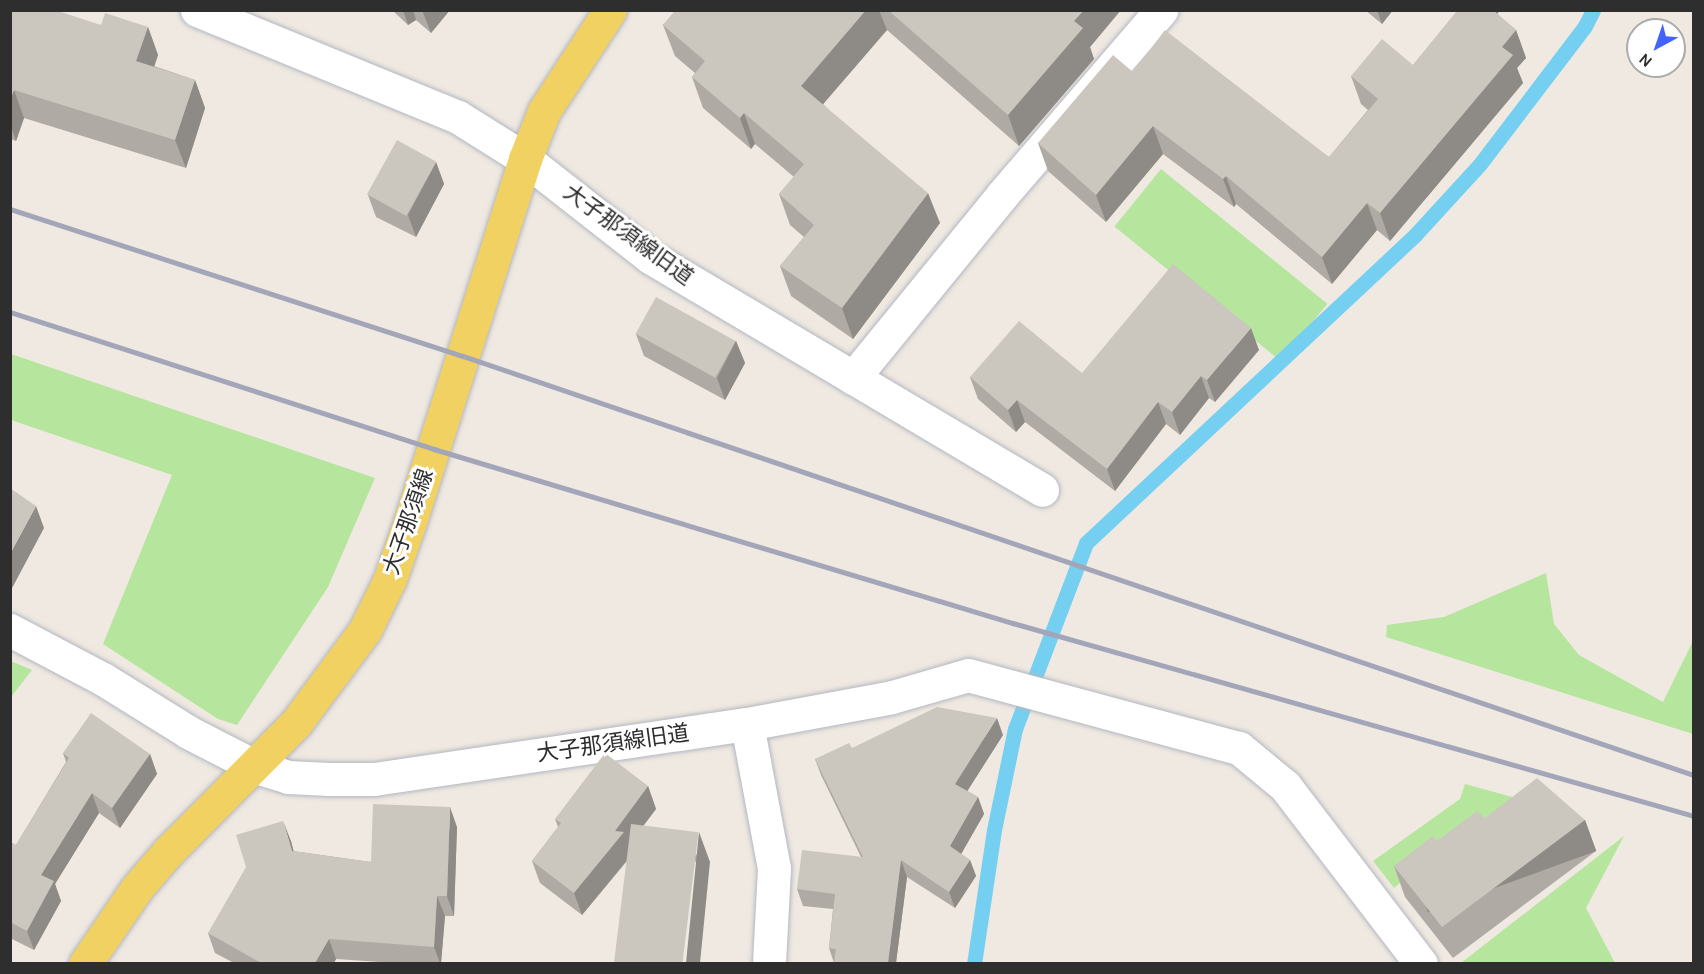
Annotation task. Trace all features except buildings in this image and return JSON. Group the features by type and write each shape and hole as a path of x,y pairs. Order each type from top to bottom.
{"main road":[{"name":"大子那須線","path":"85,963 168,852 256,766 332,678 364,630 390,579 525,159 544,111 609,10"}],"street":[{"name":"大子那須線旧道","path":"197,10 458,117 525,159 650,257 1042,490"},
{"path":"853,378 1003,194 1161,10"},
{"name":"大子那須線旧道","path":"10,630 102,679 188,732 256,766 288,777 374,779 747,724 981,680 1239,748 1285,786 1421,963"},
{"path":"747,724 774,868 769,963"}],"green space":[{"path":"1161,169 1327,304 1281,361 1114,227"},
{"path":"11,354 375,478 328,587 237,725 218,719 103,644 172,475 11,420"},
{"path":"1546,573 1554,624 1579,655 1663,702 1693,641 1693,734 1386,637 1387,625 1444,617"},
{"path":"11,661 32,670 11,697"},
{"path":"1465,784 1542,805 1429,858 1394,888 1373,861 1460,799"},
{"path":"1624,836 1586,908 1615,963 1461,963"}],"waterway":[{"path":"974,964 994,830 1015,729 1086,543 1415,235 1480,164 1585,26 1593,10"}],"railway":[{"path":"10,209 463,356 1694,775"},
{"path":"10,312 434,449 1013,623 1694,816"}]}
